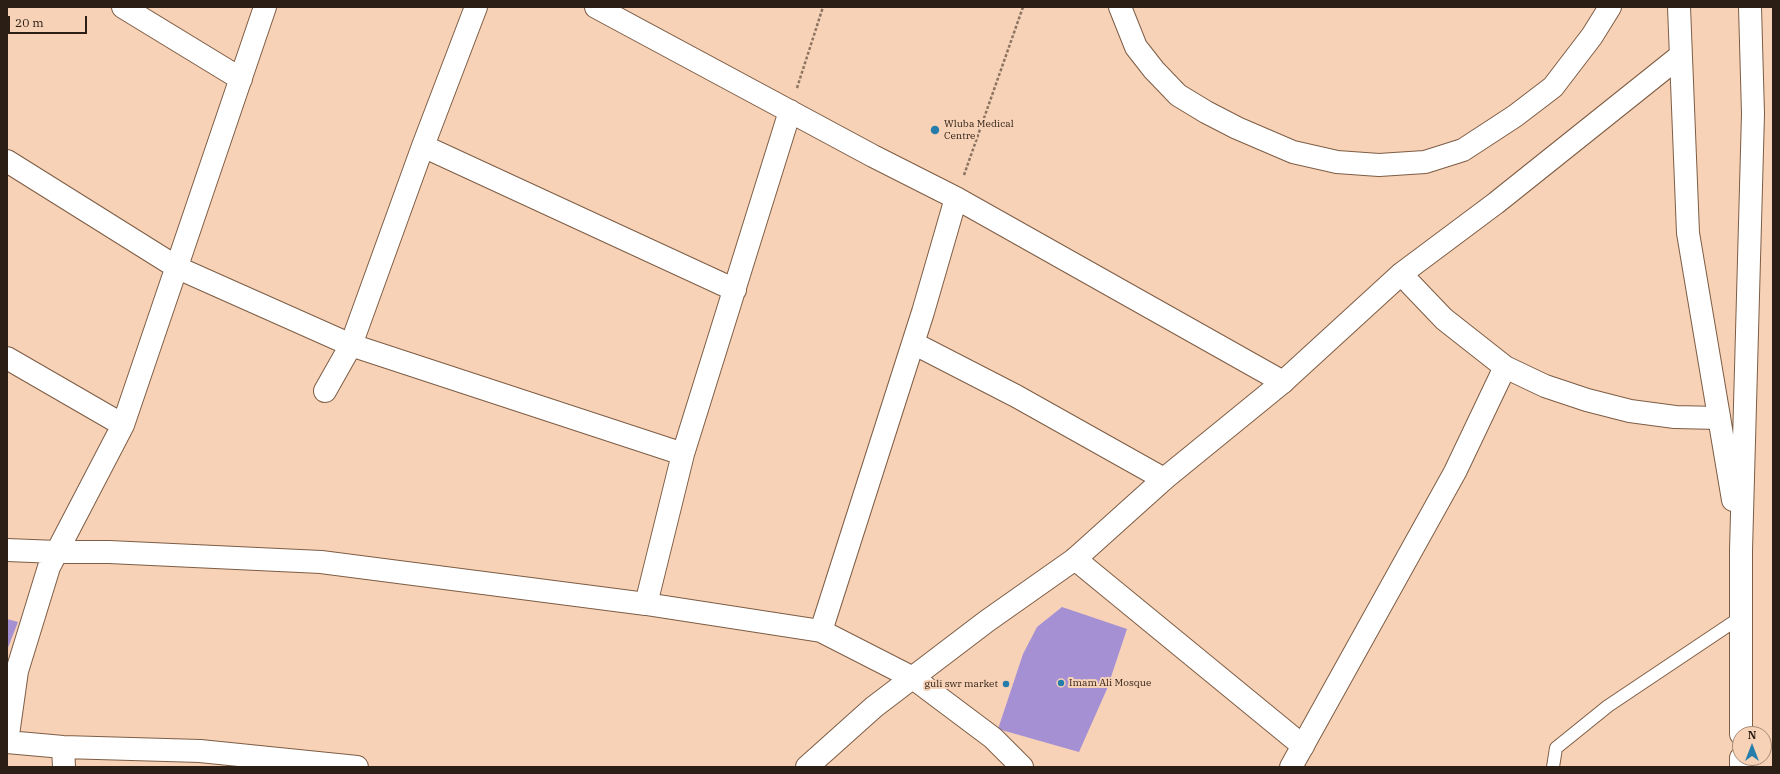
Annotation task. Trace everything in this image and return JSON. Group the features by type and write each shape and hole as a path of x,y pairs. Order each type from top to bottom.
{"main road":[{"path":"123,7 241,79"},
{"path":"265,7 178,268 123,425 49,567 17,671 7,742 64,757 202,759 357,767"},
{"path":"325,391 351,344 475,7"},
{"path":"596,7 873,156 956,198 1283,382"},
{"path":"1120,7 1136,46 1154,70 1178,95 1200,109 1237,128 1293,152 1336,162 1379,165 1425,162 1463,150 1515,116 1553,86 1592,36 1610,7"},
{"path":"1679,7 1688,233 1741,550"},
{"path":"1741,726 1741,550 1753,114 1750,7"},
{"path":"807,767 874,707 987,621 1075,558 1164,479 1283,382 1401,274 1496,203 1680,56"},
{"path":"646,604 683,454 790,111"},
{"path":"423,146 735,290"},
{"path":"7,161 178,268 351,344 683,454"},
{"path":"821,632 913,343 956,198"},
{"path":"1401,274 1444,319 1505,367 1545,386 1587,400 1630,411 1675,417 1719,418"},
{"path":"913,343 1016,396 1164,479"},
{"path":"7,358 123,425"},
{"path":"1290,767 1304,746 1455,472 1505,367"},
{"path":"7,550 109,552 321,562 646,604 821,632 913,678 994,738 1020,766"},
{"path":"1075,558 1304,746"}],"lane":[{"path":"1553,767 1556,748 1608,706 1741,617"}],"path":[{"path":"790,111 823,7"},
{"path":"956,198 1023,7"}],"building":[{"path":"1062,607 1127,629 1107,689 1079,752 998,729 1023,654 1037,627"},
{"path":"7,619 18,622 7,650"}],"place":[{"name":"Wluba Medical Centre","path":"935,130"},
{"name":"Imam Ali Mosque","path":"1061,683"},
{"name":"guli swr market","path":"1006,684"}]}
